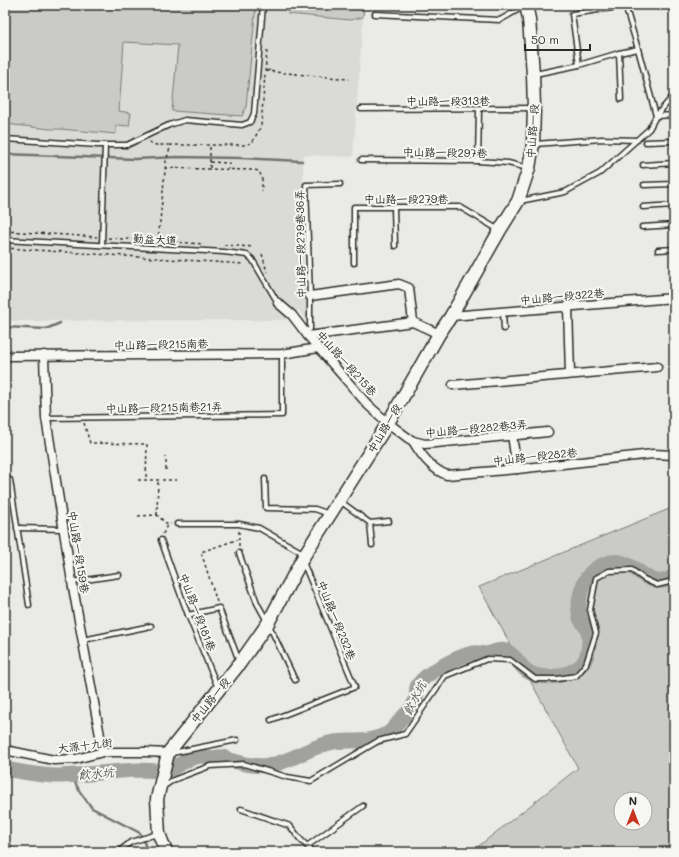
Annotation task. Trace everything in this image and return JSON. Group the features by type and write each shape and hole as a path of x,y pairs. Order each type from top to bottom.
{"main road":[{"name":"中山路一段","path":"168,754 240,663 268,622 304,557 388,423 518,201 529,168 533,144 533,74 529,19 526,5"},
{"path":"166,852 159,834 157,799 168,754"}],"street":[{"path":"310,296 399,284 409,288 413,322"},
{"name":"中山路一段322巷","path":"451,316 674,298"},
{"name":"中山路一段215巷","path":"278,303 292,315 306,335 368,405 388,423"},
{"path":"568,307 570,374"},
{"path":"306,335 413,322 439,334"},
{"name":"中山路一段215南巷","path":"5,356 282,354 318,348"},
{"name":"中山路一段159巷","path":"44,356 46,418 65,529 72,582 103,752"},
{"path":"453,385 657,367"},
{"name":"中山路一段282巷3弄","path":"388,423 413,442 425,444 548,432"},
{"path":"512,435 518,469"},
{"name":"中山路一段282巷","path":"413,442 419,451 439,472 447,475 518,469 652,454 674,455"},
{"name":"大源十九街","path":"5,750 54,760 76,759 103,752 145,752 168,754"}],"lane":[{"path":"5,139 98,145 127,145 169,124 185,120 242,125 250,122 254,114 263,5"},
{"path":"375,14 500,20 526,5"},
{"path":"579,65 572,14 625,5 656,116"},
{"path":"533,74 579,65 638,49"},
{"path":"619,53 621,99"},
{"path":"518,201 565,192 600,173 649,129 656,116 674,95"},
{"name":"中山路一段313巷","path":"361,109 479,110 534,108"},
{"path":"478,161 479,110"},
{"path":"656,116 674,115"},
{"path":"533,144 602,139 638,140"},
{"path":"646,142 674,141"},
{"path":"102,245 105,145"},
{"name":"中山路一段297巷","path":"360,160 478,161 508,163 529,168"},
{"path":"643,165 674,163"},
{"name":"中山路一段279巷36弄","path":"306,335 310,329 310,296 306,185 340,184"},
{"path":"644,185 674,184"},
{"path":"643,207 674,205"},
{"name":"中山路一段279巷","path":"354,263 354,207 460,207 500,230"},
{"path":"394,207 395,246"},
{"path":"642,227 674,225"},
{"name":"勤益大道","path":"5,240 224,252 247,255 252,259 278,303"},
{"path":"658,250 674,249"},
{"path":"503,312 504,329"},
{"name":"中山路一段215南巷21弄","path":"46,418 282,414 282,354"},
{"path":"10,480 29,605"},
{"path":"265,480 266,508 315,509 331,515"},
{"path":"339,501 370,523 389,521"},
{"path":"370,523 372,545"},
{"path":"177,524 239,524 259,528 304,557"},
{"path":"17,528 65,529"},
{"name":"中山路一段181巷","path":"161,540 188,615 219,690"},
{"path":"240,553 257,603 268,622 295,680"},
{"name":"中山路一段232巷","path":"271,720 355,687 304,557"},
{"path":"158,790 173,780 210,766 244,764 288,777 311,781 378,741 405,734 445,676 487,658 510,660 535,679 557,679 576,676 586,664 596,633 590,610 596,578 609,571 632,570 657,585 669,582 674,578"},
{"path":"72,582 119,575"},
{"path":"188,615 219,608 240,663"},
{"path":"83,640 151,626"},
{"path":"168,754 237,740"},
{"path":"307,846 363,806"},
{"path":"241,809 290,826 313,852"},
{"path":"118,852 131,842 159,834"},
{"path":"5,844 8,845 10,852"}],"path":[{"path":"149,142 156,145 244,145 252,143 261,126 267,43"},
{"path":"265,71 272,69"},
{"path":"265,71 310,74 350,79"},
{"path":"210,144 210,168"},
{"path":"158,241 165,168 171,145"},
{"path":"210,162 229,163 229,169"},
{"path":"165,168 210,168 259,171 262,178 262,191"},
{"path":"5,231 210,244"},
{"path":"217,244 254,247"},
{"path":"5,248 244,264"},
{"path":"83,417 90,443 147,444 146,480"},
{"path":"166,457 166,470"},
{"path":"138,480 178,480"},
{"path":"157,516 158,480"},
{"path":"138,516 157,516 167,524 177,524"},
{"path":"161,540 167,524"},
{"path":"239,524 240,553"},
{"path":"219,608 201,552 239,539"}],"shaded area":[{"path":"5,5 364,5 353,157 303,155 303,265 308,307 308,316 306,321 299,310 286,320 5,321"},
{"path":"5,5 256,5 246,107 242,116 172,111 178,45 124,42 119,111 131,113 129,126 116,125 116,134 5,124"},
{"path":"289,5 364,5 363,17 350,20 288,14"},
{"path":"674,507 674,852 471,852 578,768 479,587"}],"waterway":[{"path":"5,154 135,159 177,157 302,161"},
{"path":"5,327 46,329 60,323"},
{"name":"飲水坑","path":"5,769 39,775 59,776 138,770 164,771 191,758 202,756 210,758 223,757 241,763 264,766 283,762 312,749 334,742 361,741 381,737 393,729 410,710 416,699 417,687 426,676 442,666 468,655 476,653 486,654 498,650 506,651 512,655 527,671 546,677 567,673 579,667 585,660 589,644 587,629 581,621 579,612 581,591 590,573 595,569 609,562 620,562 629,565 645,576 654,580 663,581 674,576"},
{"path":"71,775 80,792 92,808 140,833 148,852"}]}
